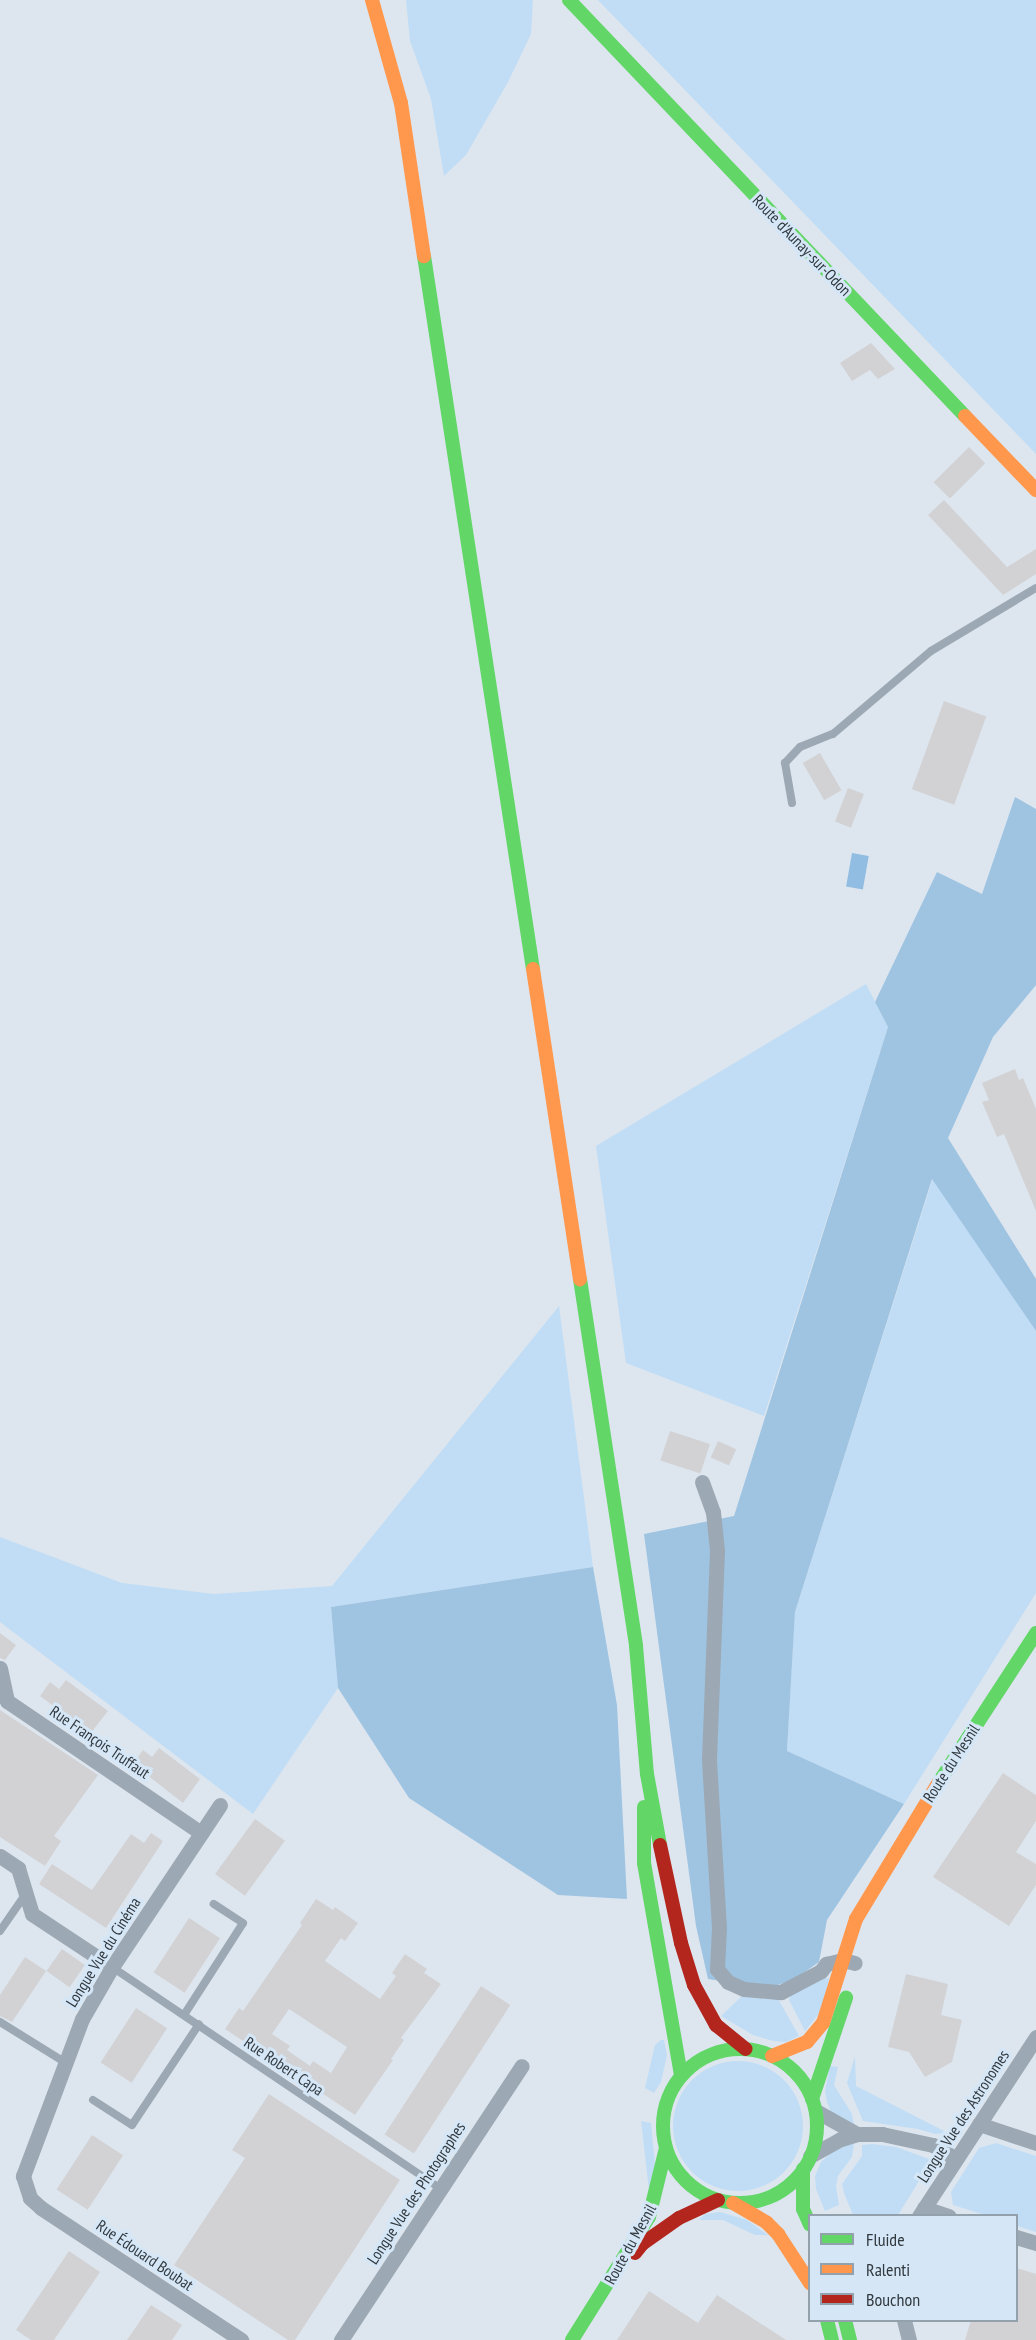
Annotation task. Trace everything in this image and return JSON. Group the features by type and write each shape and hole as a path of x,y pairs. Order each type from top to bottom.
{"main road":[{"path":"372,0 401,103 636,1646 647,1774 673,1908 694,1985 716,2025 746,2049"},
{"name":"Route d'Aunay-sur-Odon","path":"569,0 1036,490"},
{"name":"Route du Mesnil","path":"814,2105 817,2078 838,2026 856,1919 931,1794 1036,1633"},
{"path":"647,1774 643,1819 644,1863 681,2076"},
{"name":"Route du Mesnil","path":"772,2056 807,2042 823,2024 849,1962"},
{"path":"807,2163 790,2184 773,2196 760,2200 733,2203 700,2193 685,2181 674,2166 666,2148 663,2118 672,2088 681,2076 710,2054 746,2049 772,2056 796,2073 814,2105 815,2142 801,2189 803,2209 808,2220"},
{"name":"Route du Mesnil","path":"572,2340 649,2217 662,2173 666,2148"},
{"name":"Route du Mesnil","path":"596,2303 642,2244 679,2218 718,2200"},
{"path":"733,2203 766,2223 778,2234 808,2280"},
{"path":"828,2322 832,2340"},
{"path":"846,2322 850,2340"}],"street":[{"path":"702,1482 713,1512 717,1551 709,1760 719,1928 717,1969 728,1982 744,1989 781,1992 821,1971 826,1964 849,1962"},
{"name":"Rue François Truffaut","path":"0,1668 7,1701 201,1833"},
{"name":"Longue Vue du Cinéma","path":"30,2198 23,2176 82,2019 112,1967 220,1805"},
{"path":"0,1857 18,1869 32,1914 112,1967"},
{"name":"Longue Vue des Astronomes","path":"922,2212 1036,2037"},
{"name":"Longue Vue des Photographes","path":"341,2340 522,2066"},
{"path":"814,2105 857,2134"},
{"path":"979,2124 1036,2143"},
{"path":"807,2163 834,2142 857,2134 882,2134 933,2145 956,2159"},
{"name":"Rue Édouard Boubat","path":"30,2198 241,2340"},
{"path":"1018,2237 1036,2243"},
{"path":"904,2322 909,2340"}],"lane":[{"path":"792,803 785,763 800,747 834,734 931,651 1036,588"},
{"path":"0,1931 26,1893"},
{"path":"184,2015 243,1923 214,1904"},
{"name":"Rue Robert Capa","path":"112,1967 441,2189"},
{"path":"0,2022 66,2063"},
{"path":"93,2100 132,2125 199,2024"}],"shaded area":[{"path":"406,0 533,0 531,34 508,82 466,155 444,176 431,99 410,41"},
{"path":"598,0 1036,0 1036,454"},
{"path":"1015,797 1036,809 1036,985 993,1037 948,1138 1036,1279 1036,1331 932,1179 795,1612 787,1751 904,1804 827,1920 819,1962 795,1979 769,1988 708,1979 696,1926 644,1534 734,1516 888,1027 875,1002 937,872 982,894"},
{"path":"852,853 869,856 863,889 846,886"},
{"path":"866,984 888,1027 764,1416 626,1363 596,1146"},
{"path":"933,1178 1036,1331 1036,1593 904,1804 787,1751 795,1612"},
{"path":"559,1306 593,1567 331,1607 338,1688 253,1814 0,1622 0,1537 122,1583 214,1594 332,1586"},
{"path":"593,1567 617,1705 627,1899 558,1895 409,1798 338,1688 331,1607"},
{"path":"829,1978 822,2010 805,2031 789,2000 791,1994 816,1979"},
{"path":"752,1995 765,1999 777,1997 799,2036 786,2042 773,2041 753,2035 721,2016 742,1996"},
{"path":"664,2040 667,2055 661,2082 654,2093 645,2088 655,2045"},
{"path":"855,2056 856,2086 948,2133 935,2134 918,2129 863,2121 847,2083"},
{"path":"738,2061 763,2066 784,2080 798,2101 803,2126 798,2151 784,2172 763,2186 738,2191 713,2186 692,2172 678,2151 673,2126 678,2101 692,2080 713,2066"},
{"path":"830,2066 838,2067 834,2085 852,2114 854,2125 831,2112 825,2091"},
{"path":"641,2121 651,2123 655,2165 649,2190"},
{"path":"852,2143 854,2145 852,2157 838,2176 836,2186 839,2205 825,2211 816,2189 815,2176 821,2162 833,2151"},
{"path":"996,2143 1036,2156 1036,2232 1018,2226 1018,2214 982,2214 953,2205 951,2192 979,2148"},
{"path":"862,2145 896,2147 932,2160 899,2214 853,2214 842,2184 862,2156"},
{"path":"720,2212 747,2220 768,2235 755,2235 723,2220 699,2220 705,2214"}],"building":[{"path":"871,343 895,369 878,379 870,370 852,381 840,363"},
{"path":"969,447 985,463 950,499 934,482"},
{"path":"944,500 1007,567 1036,549 1036,574 1003,595 928,515"},
{"path":"944,701 986,716 954,805 912,789"},
{"path":"820,753 842,790 824,800 803,763"},
{"path":"848,788 864,794 851,828 835,822"},
{"path":"1015,1069 1019,1080 1023,1078 1036,1109 1036,1211 1004,1134 997,1137 982,1102 989,1100 982,1083"},
{"path":"670,1431 710,1444 700,1473 660,1460"},
{"path":"718,1441 736,1449 729,1466 711,1457"},
{"path":"0,1633 16,1645 5,1660 0,1658"},
{"path":"66,1680 108,1711 90,1734 40,1696 50,1682 59,1689"},
{"path":"0,1710 98,1775 54,1836 61,1841 45,1866 0,1837"},
{"path":"159,1748 200,1779 183,1803 133,1764 143,1750 152,1757"},
{"path":"1003,1773 1036,1795 1036,1821 1016,1852 1036,1864 1036,1885 1009,1926 933,1877"},
{"path":"255,1819 285,1841 245,1896 215,1874"},
{"path":"151,1833 163,1841 106,1928 39,1884 52,1864 92,1890 131,1834 144,1843"},
{"path":"316,1899 333,1910 335,1907 358,1923 345,1941 341,1938 325,1961 380,1999 396,1976 392,1973 405,1954 427,1969 424,1973 441,1984 401,2038 404,2040 391,2059 393,2060 355,2115 225,2029 239,2008 243,2011 302,1925 300,1923","holes":["289,2009 347,2047 331,2073 313,2061 310,2066 287,2050 290,2046 272,2034"]},
{"path":"189,1918 220,1938 185,1993 154,1973"},
{"path":"62,1949 85,1965 69,1987 47,1971"},
{"path":"25,1957 46,1971 12,2022 0,2016 0,1995"},
{"path":"906,1974 948,1984 941,2015 962,2020 952,2062 925,2077 909,2052 888,2047"},
{"path":"481,1986 510,2005 414,2154 385,2134"},
{"path":"136,2008 167,2028 132,2083 101,2063"},
{"path":"269,2094 400,2180 295,2340 288,2340 174,2265 245,2158 232,2150"},
{"path":"92,2135 123,2155 88,2210 57,2190"},
{"path":"69,2251 100,2272 54,2340 31,2340 16,2330"},
{"path":"1018,2268 1036,2274 1036,2340 965,2340 970,2322 1018,2322"},
{"path":"649,2291 698,2323 717,2295 786,2340 617,2340"},
{"path":"151,2305 182,2325 172,2340 127,2340"}],"traffic: fast":[{"path":"569,0 965,416"},
{"path":"424,256 533,969"},
{"path":"580,1279 636,1646 647,1774 660,1845"},
{"path":"939,1782 1036,1633"},
{"path":"644,1807 644,1863 681,2076"},
{"path":"812,2099 846,1998"},
{"path":"740,2049 755,2050 769,2055 795,2071 811,2097 816,2111 817,2126 816,2141 811,2155 795,2181 769,2197 755,2202 740,2203 725,2202 711,2197 685,2181 669,2155 664,2141 663,2126 664,2111 669,2097 685,2071 711,2055 725,2050 740,2049"},
{"path":"572,2340 649,2217 666,2148"},
{"path":"803,2169 803,2209 808,2220"},
{"path":"828,2322 832,2340"},
{"path":"846,2322 850,2340"}],"traffic: slow":[{"path":"372,0 401,103 424,256"},
{"path":"965,416 1036,490"},
{"path":"533,969 580,1279"},
{"path":"772,2056 807,2042 823,2023 856,1919 939,1782"},
{"path":"733,2203 767,2223 778,2234 808,2280"}],"traffic: jam":[{"path":"660,1845 681,1943 694,1985 716,2025 746,2049"},
{"path":"635,2253 642,2244 679,2218 718,2200"}]}
